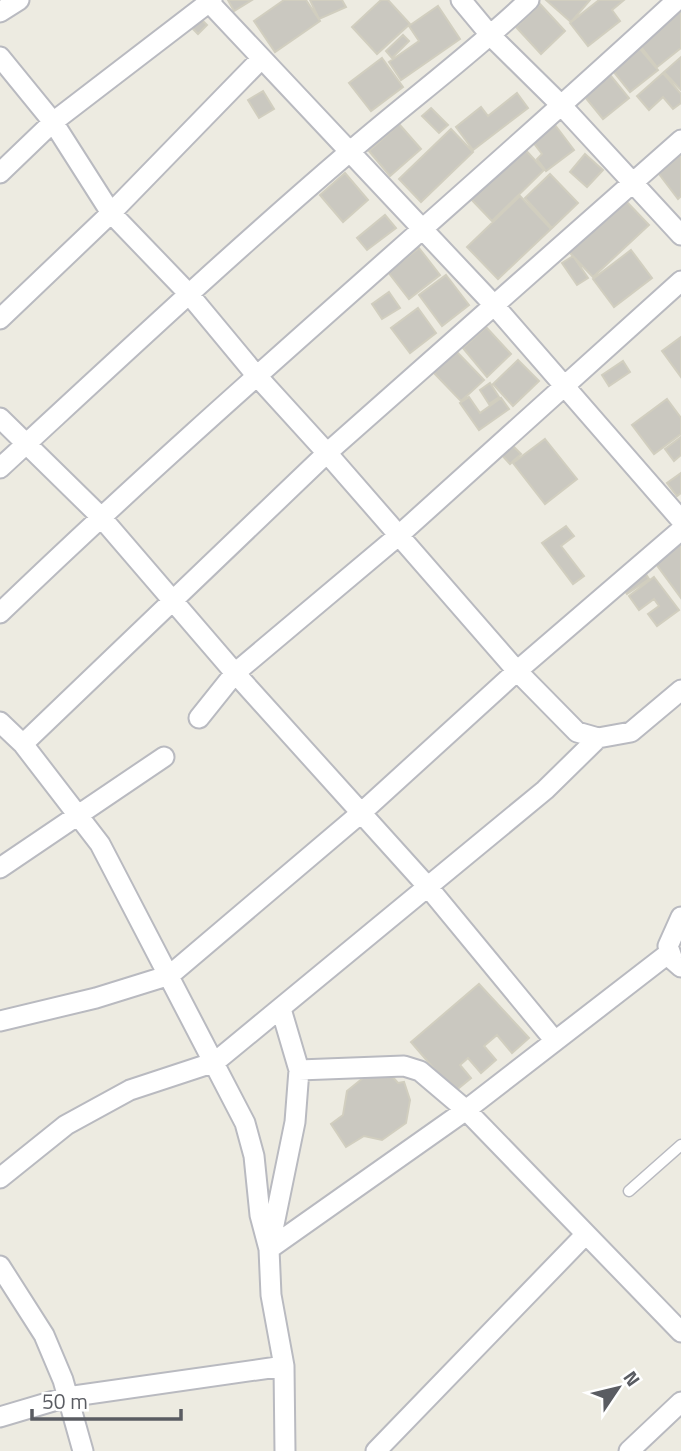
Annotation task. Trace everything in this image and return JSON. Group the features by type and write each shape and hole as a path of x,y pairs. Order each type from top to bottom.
{"street":[{"path":"0,12 19,0"},
{"path":"461,0 491,36 562,106 681,235"},
{"path":"0,468 188,293 349,152 491,36 529,0"},
{"path":"0,613 100,516 562,106 677,0"},
{"path":"0,173 53,122 210,1 260,60 315,111 349,152 493,304 681,520"},
{"path":"0,57 53,122 111,213 188,293 256,375 517,671 577,732 598,738 631,732 681,690"},
{"path":"0,319 111,213 260,60"},
{"path":"23,744 327,453 681,140"},
{"path":"199,718 235,673 398,536 681,281"},
{"path":"0,418 100,516 235,673 428,887 555,1041"},
{"path":"0,1021 96,998 170,975 362,813 517,671 681,530"},
{"path":"0,722 23,744 80,816 118,876 245,1123 254,1156 260,1214 269,1249 271,1295 284,1366 285,1451"},
{"path":"0,1178 13,1165 76,1119 130,1090 215,1062 545,790 598,738"},
{"path":"0,868 164,757"},
{"path":"269,1249 467,1110 555,1041 675,960 668,946 681,917"},
{"path":"269,1249 295,1122 299,1069 281,1009"},
{"path":"299,1069 404,1066 420,1072 467,1110 681,1332"},
{"path":"376,1451 585,1235"},
{"path":"0,1266 44,1335 83,1451"},
{"path":"0,1417 67,1397 284,1366"},
{"path":"629,1451 681,1402"}],"lane":[{"path":"629,1191 681,1145"}],"building":[{"path":"228,0 252,0 234,11"},
{"path":"284,0 306,0 320,21 275,52 254,21"},
{"path":"310,0 342,0 346,7 319,19"},
{"path":"381,0 388,0 410,24 377,54 352,27"},
{"path":"546,0 590,0 571,22"},
{"path":"599,0 624,0 612,10 620,21 588,46 570,23"},
{"path":"681,1 681,48 657,67 634,38"},
{"path":"540,4 565,31 541,54 516,27"},
{"path":"438,6 460,39 401,80 389,62 419,41 409,26"},
{"path":"194,12 207,25 198,34 185,21"},
{"path":"403,35 409,41 392,58 386,51"},
{"path":"635,43 658,70 630,92 608,65"},
{"path":"681,57 681,90 664,72"},
{"path":"382,58 403,87 371,111 349,83"},
{"path":"606,70 629,98 603,119 580,91"},
{"path":"663,73 681,94 681,103 673,109 663,97 649,110 637,96"},
{"path":"263,91 274,109 259,118 248,100"},
{"path":"517,93 528,108 473,150 456,127 481,107 488,116"},
{"path":"431,108 448,125 439,133 422,116"},
{"path":"552,121 574,150 546,171 537,159 542,154 529,137"},
{"path":"399,124 421,149 390,176 369,151"},
{"path":"451,129 473,152 421,202 399,179"},
{"path":"521,145 544,170 492,221 468,196"},
{"path":"681,151 681,196 678,199 656,170"},
{"path":"585,154 603,170 587,187 570,172"},
{"path":"345,173 368,200 343,222 320,195"},
{"path":"550,174 578,203 552,228 525,198"},
{"path":"520,196 551,229 498,279 467,247"},
{"path":"625,200 649,225 593,277 569,252"},
{"path":"385,215 396,228 367,250 357,238"},
{"path":"419,248 440,275 409,299 388,272"},
{"path":"631,250 652,278 614,307 593,279"},
{"path":"573,256 588,278 577,285 562,263"},
{"path":"446,275 469,305 442,326 419,295"},
{"path":"389,292 400,308 382,319 372,304"},
{"path":"418,308 436,333 410,353 391,328"},
{"path":"486,327 511,354 487,377 463,348"},
{"path":"681,337 681,377 662,351"},
{"path":"456,351 484,380 461,401 433,372"},
{"path":"518,360 539,381 513,406 493,384"},
{"path":"623,361 630,372 609,386 602,375"},
{"path":"490,383 499,397 489,404 480,390"},
{"path":"469,397 480,413 501,398 509,409 479,430 460,403"},
{"path":"667,399 681,418 681,434 654,454 632,425"},
{"path":"681,437 681,455 674,461 665,449"},
{"path":"545,439 577,479 545,504 513,463"},
{"path":"511,444 521,454 510,464 500,453"},
{"path":"681,473 681,493 677,496 667,483"},
{"path":"566,526 574,536 561,546 584,576 573,584 542,543"},
{"path":"678,542 681,545 681,598 653,560"},
{"path":"644,571 649,579 627,594 621,586"},
{"path":"654,577 679,610 657,626 648,614 659,606 654,599 639,610 629,596"},
{"path":"479,984 529,1038 512,1053 497,1035 484,1046 496,1060 481,1073 468,1058 460,1065 471,1078 454,1092 411,1042"},
{"path":"368,1074 391,1075 398,1083 404,1082 410,1100 406,1123 382,1140 364,1136 346,1147 331,1124 343,1115 347,1091"}]}
